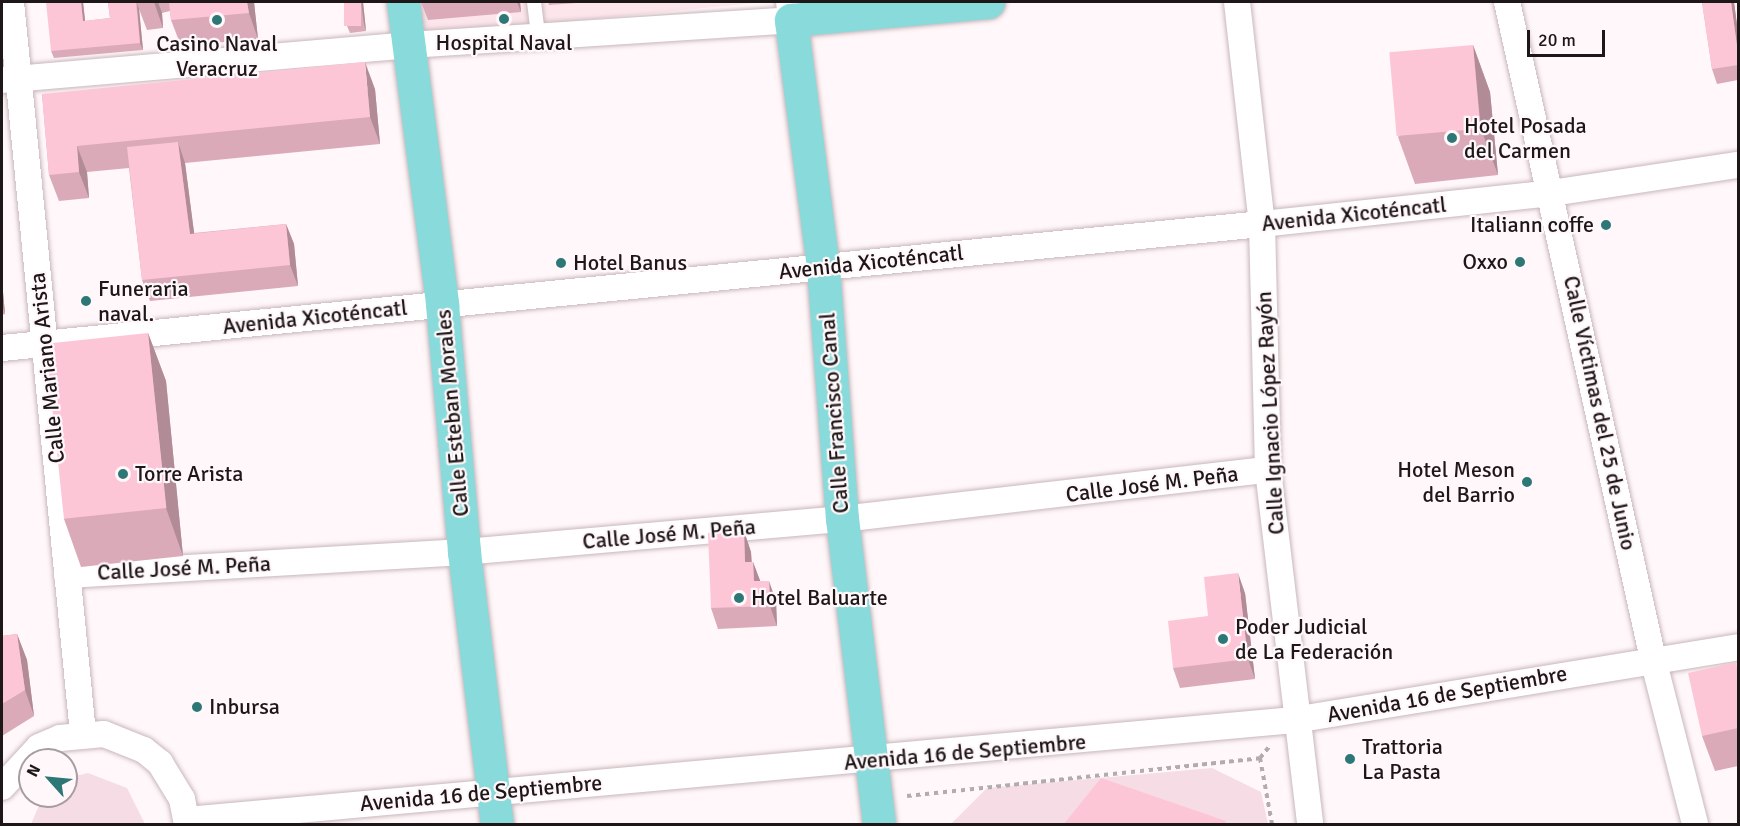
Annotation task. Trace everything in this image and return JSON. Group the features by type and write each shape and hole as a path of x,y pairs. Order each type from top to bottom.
{"main road":[{"name":"Calle Esteban Morales","path":"403,2 442,304 464,552 497,825"},
{"path":"790,11 988,2"},
{"name":"Calle Francisco Canal","path":"790,11 823,267 842,519 879,825"}],"street":[{"name":"Calle Mariano Arista","path":"11,2 10,80 45,344 83,734"},
{"name":"Calle Ignacio López Rayón","path":"1237,2 1262,224 1269,470 1294,720 1310,825"},
{"name":"Calle Víctimas del 25 de Junio","path":"1508,2 1653,659 1695,825"},
{"path":"10,80 538,36 790,11"},
{"name":"Avenida Xicoténcatl","path":"2,348 1262,224 1551,193 1738,165"},
{"name":"Calle José M. Peña","path":"67,575 464,552 842,519 1269,470"},
{"name":"Avenida 16 de Septiembre","path":"187,822 492,791 870,761 1294,720 1653,659 1738,647"},
{"path":"2,787 39,747 83,734 124,740 160,763 182,799 187,822"}],"lane":[{"path":"534,2 538,36"}],"path":[{"path":"908,804 907,794 1260,758 1272,825"}],"shaded area":[{"name":"Hospital Naval","path":"414,2 766,2 417,36"},
{"path":"1212,768 1261,792 1268,824 951,824 987,788"},
{"path":"88,773 127,788 145,824 31,824 38,808 78,808 78,775"}],"building":[{"path":"46,2 81,2 83,21 110,18 108,2 136,2 140,43 51,51"},
{"path":"169,2 247,2 249,13 171,20"},
{"path":"344,2 361,2 361,26 344,26"},
{"path":"1702,2 1731,2 1738,65 1712,69"},
{"path":"1473,45 1480,129 1397,136 1389,52"},
{"path":"365,62 370,117 77,146 79,172 49,175 42,94"},
{"path":"178,142 190,234 286,224 290,265 142,280 127,147"},
{"name":"Torre Arista","path":"148,333 166,508 64,519 46,344"},
{"path":"744,531 745,562 753,562 754,581 769,581 770,606 711,608 708,533"},
{"name":"Poder Judicial de La Federación","path":"1238,573 1248,659 1173,668 1168,621 1208,616 1204,577"},
{"path":"17,634 25,690 2,704 2,636"},
{"path":"1736,662 1738,728 1702,736 1688,673"},
{"path":"1101,778 1226,821 1225,825 1063,825"}],"place":[{"name":"Hospital Naval","path":"504,19"},
{"name":"Casino Naval Veracruz","path":"217,20"},
{"name":"Hotel Posada del Carmen","path":"1452,138"},
{"name":"Italiann coffe","path":"1606,225"},
{"name":"Oxxo","path":"1520,262"},
{"name":"Hotel Banus","path":"561,263"},
{"name":"Funeraria naval.","path":"86,301"},
{"name":"Torre Arista","path":"123,474"},
{"name":"Hotel Meson del Barrio","path":"1527,482"},
{"name":"Hotel Baluarte","path":"739,598"},
{"name":"Poder Judicial de La Federación","path":"1223,639"},
{"name":"Inbursa","path":"197,707"},
{"name":"Trattoria La Pasta","path":"1350,759"}]}
